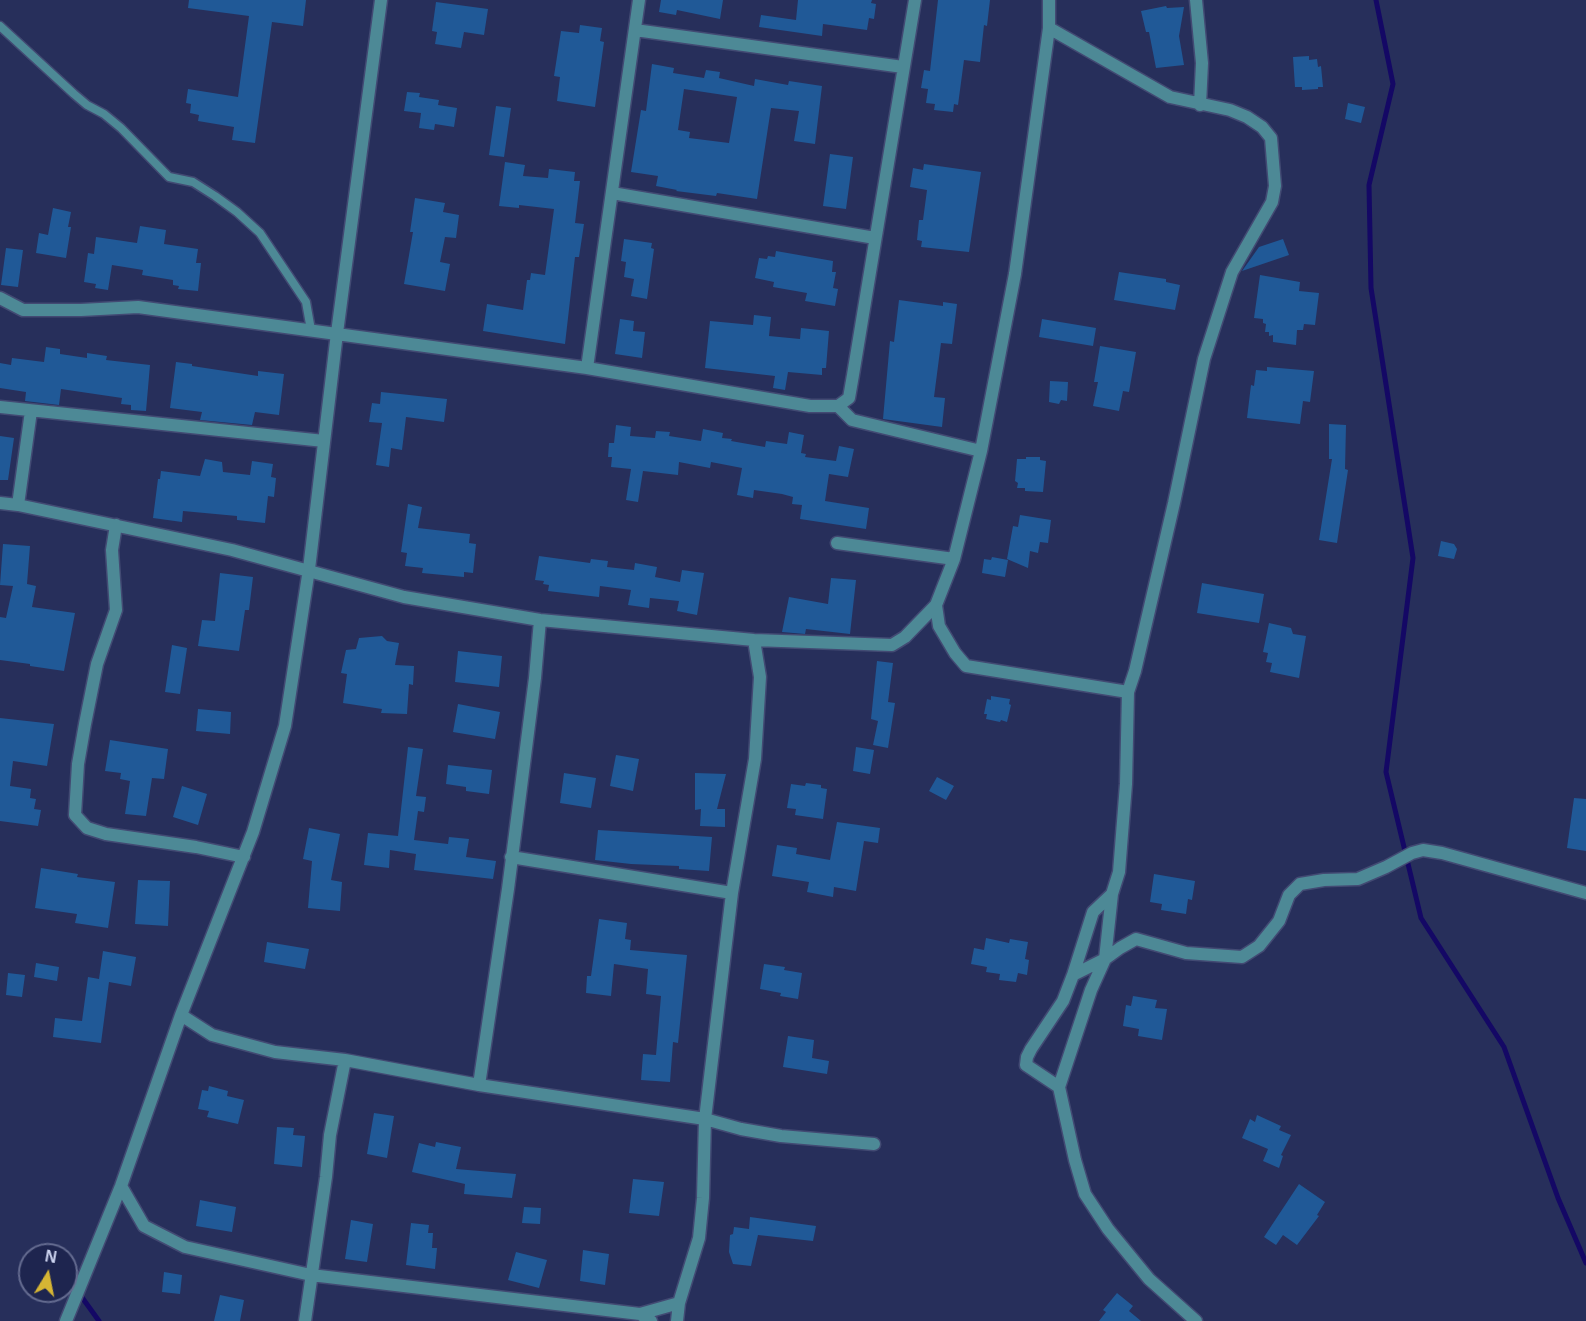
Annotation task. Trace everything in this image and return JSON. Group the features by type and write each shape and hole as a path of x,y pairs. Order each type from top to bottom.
{"street":[{"path":"66,1321 121,1186 181,1015 244,857 285,726 309,569 337,333 381,0"},
{"path":"587,368 639,0"},
{"path":"0,298 23,310 138,307 587,368 810,406 838,406 849,398 915,0"},
{"path":"0,502 232,550 309,569 404,597 540,620 754,640 892,645 905,637 936,605 954,559 981,451 1016,274 1049,28 1049,0"},
{"path":"1196,0 1202,63 1200,105"},
{"path":"1049,28 1170,97 1230,110 1247,117 1262,126 1271,138 1275,186 1272,202 1232,272 1204,359 1174,503 1135,671 1128,692 1126,784 1119,872 1112,894 1105,959 1091,990 1059,1088 1062,1109 1085,1194 1149,1279 1190,1318"},
{"path":"635,30 903,67"},
{"path":"612,193 875,238"},
{"path":"838,406 852,420 981,451"},
{"path":"0,407 324,441"},
{"path":"18,505 31,411"},
{"path":"116,525 112,550 116,610 97,664 78,764 75,815 87,828 106,834 196,847 244,857"},
{"path":"837,543 954,559"},
{"path":"936,605 939,626 954,653 966,666 1128,692"},
{"path":"479,1085 508,889 535,678 540,620"},
{"path":"677,1321 679,1303 699,1238 703,1198 705,1119 732,893 755,759 760,677 754,640"},
{"path":"1073,975 1105,959 1136,939 1186,953 1242,957 1259,946 1279,921 1290,895 1300,884 1324,880 1358,879 1423,850 1442,853 1586,893"},
{"path":"511,857 732,893"},
{"path":"1059,1088 1026,1065 1027,1057 1063,1001 1093,912 1112,894"},
{"path":"181,1015 212,1035 276,1052 345,1060 479,1085 705,1119 741,1129 781,1136 874,1144"},
{"path":"304,1321 326,1177 330,1135 345,1060"},
{"path":"121,1186 144,1226 185,1247 311,1275 443,1289 645,1318 679,1303"}],"lane":[{"path":"0,26 80,100 104,114 121,128 169,177 193,182 237,212 260,233 306,302 310,330"}],"building":[{"path":"189,0 306,0 303,26 272,22 255,143 232,140 234,127 198,121 199,115 190,113 191,104 186,103 188,89 238,97 249,16 188,8"},
{"path":"661,0 723,0 720,19 677,10 676,15 659,12"},
{"path":"798,0 872,0 871,3 876,4 874,19 869,18 867,30 823,24 822,36 759,27 761,15 796,20"},
{"path":"938,0 990,0 987,26 984,25 980,62 964,60 958,105 954,104 953,112 934,110 935,104 926,103 928,89 921,88 924,70 930,71"},
{"path":"436,2 488,9 484,35 464,32 461,48 435,44 437,32 432,31"},
{"path":"1166,6 1167,8 1184,7 1179,36 1184,65 1156,68 1149,32 1146,32 1141,11"},
{"path":"580,25 602,28 600,41 604,42 595,107 557,101 560,77 554,76 561,31 579,33"},
{"path":"1309,56 1309,60 1317,59 1318,67 1321,66 1323,87 1302,90 1302,87 1295,87 1293,57"},
{"path":"652,64 674,68 673,73 704,78 706,70 720,72 719,78 754,86 755,79 788,85 789,81 822,86 815,144 794,141 799,111 771,108 757,199 717,193 716,196 676,191 656,186 658,176 631,172 641,110 646,111","holes":["684,89 737,97 729,143 689,138 690,132 678,130"]},
{"path":"407,92 420,93 419,97 439,100 438,105 457,108 454,127 435,124 434,130 419,128 421,113 404,111"},
{"path":"1348,103 1365,107 1361,123 1345,119"},
{"path":"496,106 511,108 504,157 489,155"},
{"path":"830,154 853,157 846,209 823,206"},
{"path":"505,162 525,165 523,176 548,178 549,169 575,172 574,181 580,181 575,223 584,224 579,257 575,257 565,344 483,331 487,304 523,310 527,280 530,280 531,273 545,275 554,209 519,205 519,208 499,206"},
{"path":"924,164 981,172 969,252 921,247 922,241 917,240 919,220 923,220 927,190 910,187 913,168 923,170"},
{"path":"415,198 445,203 443,212 459,215 456,238 445,237 440,262 450,264 445,291 404,284 413,232 410,232"},
{"path":"53,208 71,212 66,258 36,253 39,233 48,235"},
{"path":"140,226 166,230 164,244 198,249 196,263 201,263 198,291 178,289 179,286 173,285 173,280 142,275 143,270 112,265 108,290 95,288 96,284 84,282 88,253 94,254 96,237 137,243"},
{"path":"624,239 652,243 651,248 654,249 647,299 631,296 634,279 624,277 626,262 621,261"},
{"path":"1283,239 1289,255 1242,271 1259,247"},
{"path":"6,248 23,250 18,287 1,285"},
{"path":"776,251 833,261 832,272 836,272 833,288 838,289 835,306 805,301 807,293 773,287 774,282 755,278 759,258 775,257"},
{"path":"1119,272 1166,279 1166,282 1180,285 1175,310 1114,300"},
{"path":"1260,275 1300,282 1299,291 1319,293 1315,325 1304,324 1303,330 1297,330 1296,345 1273,342 1273,335 1269,336 1269,332 1265,332 1266,324 1263,323 1263,319 1254,318"},
{"path":"899,300 943,306 943,302 957,304 952,344 941,343 934,397 945,398 942,427 883,419 890,341 894,342"},
{"path":"754,315 771,317 769,336 800,339 801,328 829,331 826,368 822,368 822,375 788,372 785,390 773,388 775,376 705,368 710,321 753,325"},
{"path":"620,319 634,321 633,331 645,332 642,358 615,354"},
{"path":"1042,319 1096,328 1093,346 1039,337"},
{"path":"1100,346 1136,352 1129,392 1123,391 1119,411 1093,406 1098,382 1094,382"},
{"path":"46,347 60,349 60,354 87,358 87,353 107,356 106,360 150,365 146,411 131,410 131,405 121,404 122,398 61,389 59,405 25,401 26,392 0,388 0,363 11,365 12,358 44,362"},
{"path":"176,362 258,376 258,371 284,374 279,415 255,412 252,425 200,420 202,412 170,408"},
{"path":"1267,367 1314,371 1310,402 1303,401 1300,424 1247,418 1251,385 1254,386 1256,370 1267,371"},
{"path":"1050,381 1068,382 1067,401 1061,400 1059,404 1049,402"},
{"path":"381,392 447,399 444,422 406,417 402,450 391,448 389,467 376,465 382,423 369,422 372,403 380,404"},
{"path":"1329,424 1346,425 1345,469 1348,470 1337,543 1319,540 1332,459 1329,459"},
{"path":"616,425 631,427 630,436 655,438 656,431 670,432 669,436 701,441 703,429 723,433 722,438 732,439 731,441 765,447 766,441 787,444 789,432 804,435 801,453 806,454 805,457 836,461 839,446 854,449 848,477 829,474 825,501 869,508 866,529 800,519 802,505 792,504 793,497 782,494 754,490 753,498 737,495 742,468 711,462 710,468 679,462 678,475 643,471 638,502 626,500 631,469 611,467 612,457 608,457 609,443 614,443"},
{"path":"0,436 14,438 8,480 0,480"},
{"path":"1026,457 1040,457 1040,460 1046,461 1043,492 1017,488 1018,483 1015,481 1017,459 1026,459"},
{"path":"205,459 222,462 223,472 250,475 252,461 273,464 271,477 276,478 274,497 268,496 265,523 237,520 237,516 183,511 182,522 153,518 161,471 200,476"},
{"path":"408,504 422,507 418,528 470,534 469,543 476,544 473,573 464,572 464,577 422,573 423,568 405,566 407,553 401,552"},
{"path":"1020,515 1051,520 1048,543 1040,542 1038,553 1030,551 1028,568 1007,559 1013,526 1018,527"},
{"path":"1441,541 1454,544 1457,549 1454,559 1438,556"},
{"path":"3,544 30,546 27,584 36,586 32,607 75,613 64,671 0,660 0,617 6,618 13,586 0,585"},
{"path":"539,556 590,563 591,559 608,561 607,567 634,570 635,563 657,567 655,577 680,582 682,570 704,573 697,615 677,611 679,601 650,598 649,608 628,605 631,590 600,586 599,597 548,591 549,585 543,584 544,581 535,580"},
{"path":"992,557 1008,560 1005,577 982,573 984,559 991,560"},
{"path":"220,573 253,577 249,610 245,610 239,651 198,646 202,620 215,621"},
{"path":"831,578 856,580 850,634 806,629 805,634 782,632 789,597 828,604"},
{"path":"1202,583 1264,594 1259,623 1197,613"},
{"path":"1269,623 1291,628 1293,634 1306,636 1299,678 1270,672 1272,663 1266,662 1268,653 1263,652"},
{"path":"382,636 387,641 399,643 395,665 414,666 413,685 409,684 407,714 381,713 382,709 343,703 347,674 341,673 346,650 356,649 359,638"},
{"path":"172,645 187,648 180,694 165,692"},
{"path":"458,651 502,656 499,687 455,682"},
{"path":"877,661 893,663 888,702 895,703 888,748 873,745 878,721 871,719"},
{"path":"991,696 1010,699 1007,722 986,719 987,714 984,714 987,699 991,700"},
{"path":"458,704 500,712 495,739 453,732"},
{"path":"198,709 231,712 230,734 196,731"},
{"path":"0,718 54,724 47,766 13,761 10,786 31,789 30,798 36,799 34,809 41,810 38,826 0,821"},
{"path":"110,740 168,749 164,779 152,778 146,816 125,814 130,781 120,779 121,773 105,771"},
{"path":"408,747 423,749 416,796 426,797 424,812 418,811 414,840 448,844 449,837 469,839 466,857 496,861 493,879 414,870 416,854 390,850 389,868 364,865 368,833 398,836"},
{"path":"856,747 874,750 870,774 853,771"},
{"path":"616,755 639,759 633,791 610,786"},
{"path":"448,765 492,770 489,794 466,791 466,787 446,784"},
{"path":"564,773 596,778 591,808 560,803"},
{"path":"695,773 726,774 717,809 725,809 725,827 700,826 701,809 695,810"},
{"path":"937,777 954,786 946,800 929,791"},
{"path":"806,783 821,785 821,788 827,789 823,819 795,815 796,809 787,808 791,784 805,786"},
{"path":"182,786 207,794 198,825 173,817"},
{"path":"1574,798 1586,799 1586,851 1567,848"},
{"path":"837,822 880,828 878,843 864,841 856,891 834,887 833,897 807,892 809,882 772,876 777,845 797,848 796,854 830,860"},
{"path":"309,828 340,834 331,880 342,882 340,911 308,908 312,861 303,859"},
{"path":"598,830 712,837 709,871 679,869 679,866 595,860"},
{"path":"41,868 78,874 77,877 115,882 108,928 75,923 77,914 35,908"},
{"path":"1154,874 1195,881 1192,900 1188,899 1186,914 1161,910 1162,904 1150,902"},
{"path":"138,880 170,881 168,926 135,924"},
{"path":"599,919 627,923 625,939 631,940 630,950 687,955 678,1043 673,1042 670,1082 641,1080 643,1054 656,1055 661,996 646,994 648,969 614,964 611,996 586,993 587,976 591,976"},
{"path":"986,938 1009,943 1010,939 1028,942 1025,959 1029,960 1027,975 1018,973 1016,982 999,980 1000,974 986,972 987,967 971,964 974,948 984,950"},
{"path":"267,942 309,949 305,969 264,962"},
{"path":"103,951 136,957 131,986 109,982 101,1043 53,1037 55,1018 82,1021 88,977 99,979"},
{"path":"36,963 59,967 57,981 34,977"},
{"path":"764,964 785,967 784,970 802,973 798,999 760,989"},
{"path":"8,973 25,975 22,997 6,995"},
{"path":"1133,996 1157,1000 1155,1008 1167,1009 1162,1040 1138,1036 1139,1029 1123,1026 1126,1005 1131,1006"},
{"path":"788,1036 814,1040 812,1058 829,1061 827,1074 783,1067"},
{"path":"209,1086 228,1091 227,1096 244,1100 238,1124 207,1117 209,1111 198,1109 202,1090 208,1091"},
{"path":"374,1113 394,1116 387,1158 367,1154"},
{"path":"1257,1115 1281,1126 1279,1130 1291,1135 1281,1155 1283,1156 1279,1168 1263,1161 1268,1149 1242,1138 1250,1119 1255,1122"},
{"path":"277,1127 294,1128 293,1135 305,1136 302,1167 274,1164"},
{"path":"436,1142 461,1147 456,1169 516,1174 512,1198 464,1194 465,1184 412,1172 419,1143 435,1147"},
{"path":"633,1179 664,1182 659,1216 629,1213"},
{"path":"1299,1184 1325,1202 1317,1215 1319,1216 1297,1245 1283,1235 1276,1245 1264,1237"},
{"path":"200,1200 236,1207 232,1232 196,1226"},
{"path":"524,1207 541,1208 540,1224 522,1223"},
{"path":"750,1217 816,1226 813,1241 758,1235 751,1266 733,1264 729,1252 730,1235 733,1234 734,1227 749,1229"},
{"path":"351,1220 373,1224 367,1262 345,1259"},
{"path":"411,1223 429,1225 428,1233 433,1233 432,1248 437,1248 435,1269 406,1265"},
{"path":"583,1250 609,1254 605,1285 580,1281"},
{"path":"516,1252 547,1260 539,1288 508,1280"},
{"path":"164,1272 182,1275 180,1294 162,1292"},
{"path":"1117,1293 1133,1306 1129,1311 1141,1321 1099,1321 1106,1312 1103,1310"},
{"path":"220,1295 244,1300 240,1321 214,1321"}],"waterway":[{"path":"1376,0 1393,84 1369,185 1371,288 1413,558 1386,772 1421,918 1504,1047 1558,1198 1586,1263"},
{"path":"81,1296 99,1321"}]}
